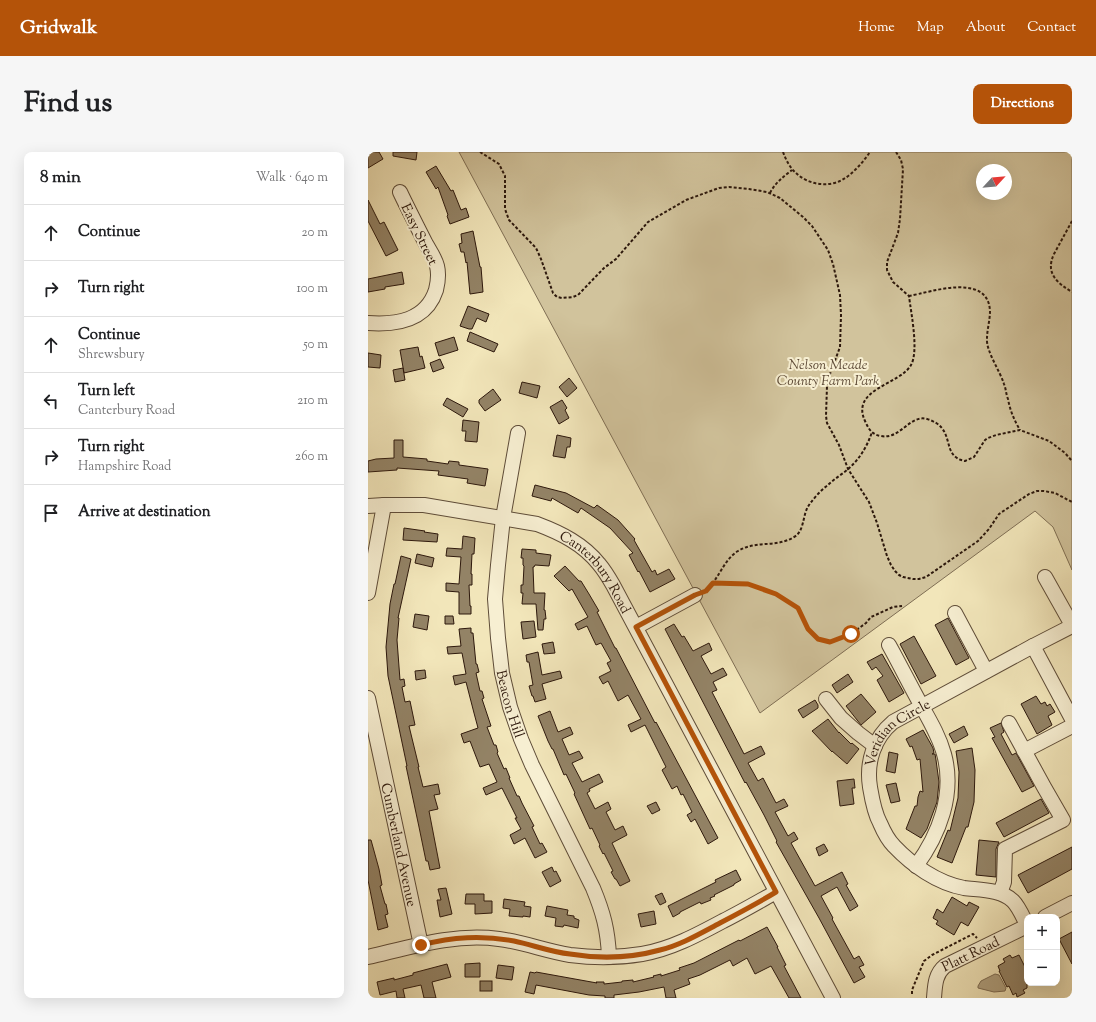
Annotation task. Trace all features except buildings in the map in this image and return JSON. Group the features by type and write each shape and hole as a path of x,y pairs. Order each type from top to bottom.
{"street":[{"name":"Easy Street","path":"368,323 383,324 405,321 417,316 427,306 434,295 439,280 437,265 400,192"},
{"name":"Beacon Hill","path":"518,433 503,518 495,599 502,673 510,707 521,739 532,765 593,888 601,908 608,938 609,957"},
{"path":"368,593 384,505"},
{"name":"Canterbury Road","path":"368,506 424,505 537,524 571,539 586,550 600,565 613,585 833,998"},
{"path":"1045,577 1072,625"},
{"path":"636,627 695,595"},
{"path":"955,613 986,671"},
{"name":"Veridian Circle","path":"1024,920 1012,900 1000,893 964,888 950,884 916,866 893,845 879,822 872,800 869,780 870,761 880,736 890,724 1072,625"},
{"path":"889,645 937,734 945,755 948,776 947,796 943,815 924,856 916,866"},
{"path":"1033,646 1072,719"},
{"name":"Cumberland Avenue","path":"368,698 421,945"},
{"path":"826,699 841,718 875,746"},
{"path":"1000,893 1004,882 1006,849 1063,820 1009,723"},
{"path":"1024,751 1072,726"},
{"path":"368,957 461,937 514,941 569,954 592,957 643,954 661,950 697,936 776,892"},
{"path":"1051,914 1072,903"},
{"name":"Platt Road","path":"934,998 936,977 944,966 1024,926"}],"path":[{"path":"480,152 499,164 505,176 505,209 510,220 536,248 553,293 557,297 573,297 578,295 604,268 616,259 648,222 686,200 719,188 729,187 770,193 780,198 812,226 828,250 834,264 840,295 840,347 827,386 827,423 839,445 848,470 869,502 878,523 891,565 903,578 919,579 926,577 978,541 989,529 999,514 1029,494 1037,491 1055,493 1072,502"},
{"path":"783,152 792,170 800,177 816,184 824,185 833,184 842,180 854,171 870,152"},
{"path":"896,152 901,160 903,168 900,219 898,233 887,262 887,270 893,282 909,296 914,333 914,354 911,365 904,373 868,396 864,404 863,418 869,429 877,435 883,437 892,436 914,421 921,418 926,419 936,424 945,432 953,455 958,459 965,461 974,457 985,440 988,438 1020,430 1049,441 1065,453 1072,461"},
{"path":"770,193 773,186 792,170"},
{"path":"1072,221 1051,260 1050,267 1056,281 1072,292"},
{"path":"909,296 944,288 956,287 976,290 983,295 988,302 990,312 986,339 1003,380 1010,409 1020,430"},
{"path":"695,595 706,591 737,551 752,545 782,542 794,537 800,532 808,506 827,485 848,470 863,452 872,432"},
{"path":"713,583 748,584 776,594 798,608 808,629 818,639 830,642 851,634 866,623 871,617 893,607 902,606"},
{"path":"912,994 914,987"}],"green space":[{"name":"Nelson Meade County Farm Park","path":"459,152 1072,152 1072,570 1053,527 1035,511 760,713"}],"shaded area":[{"path":"995,974 999,975 1006,988 1005,991 994,992 978,988 981,981"}],"route":[{"path":"421,945 461,937 514,941 569,954 592,957 643,954 661,950 697,936 776,892 636,627 695,595 706,591 713,583 748,584 776,594 798,608 808,629 818,639 830,642 851,634"}]}
